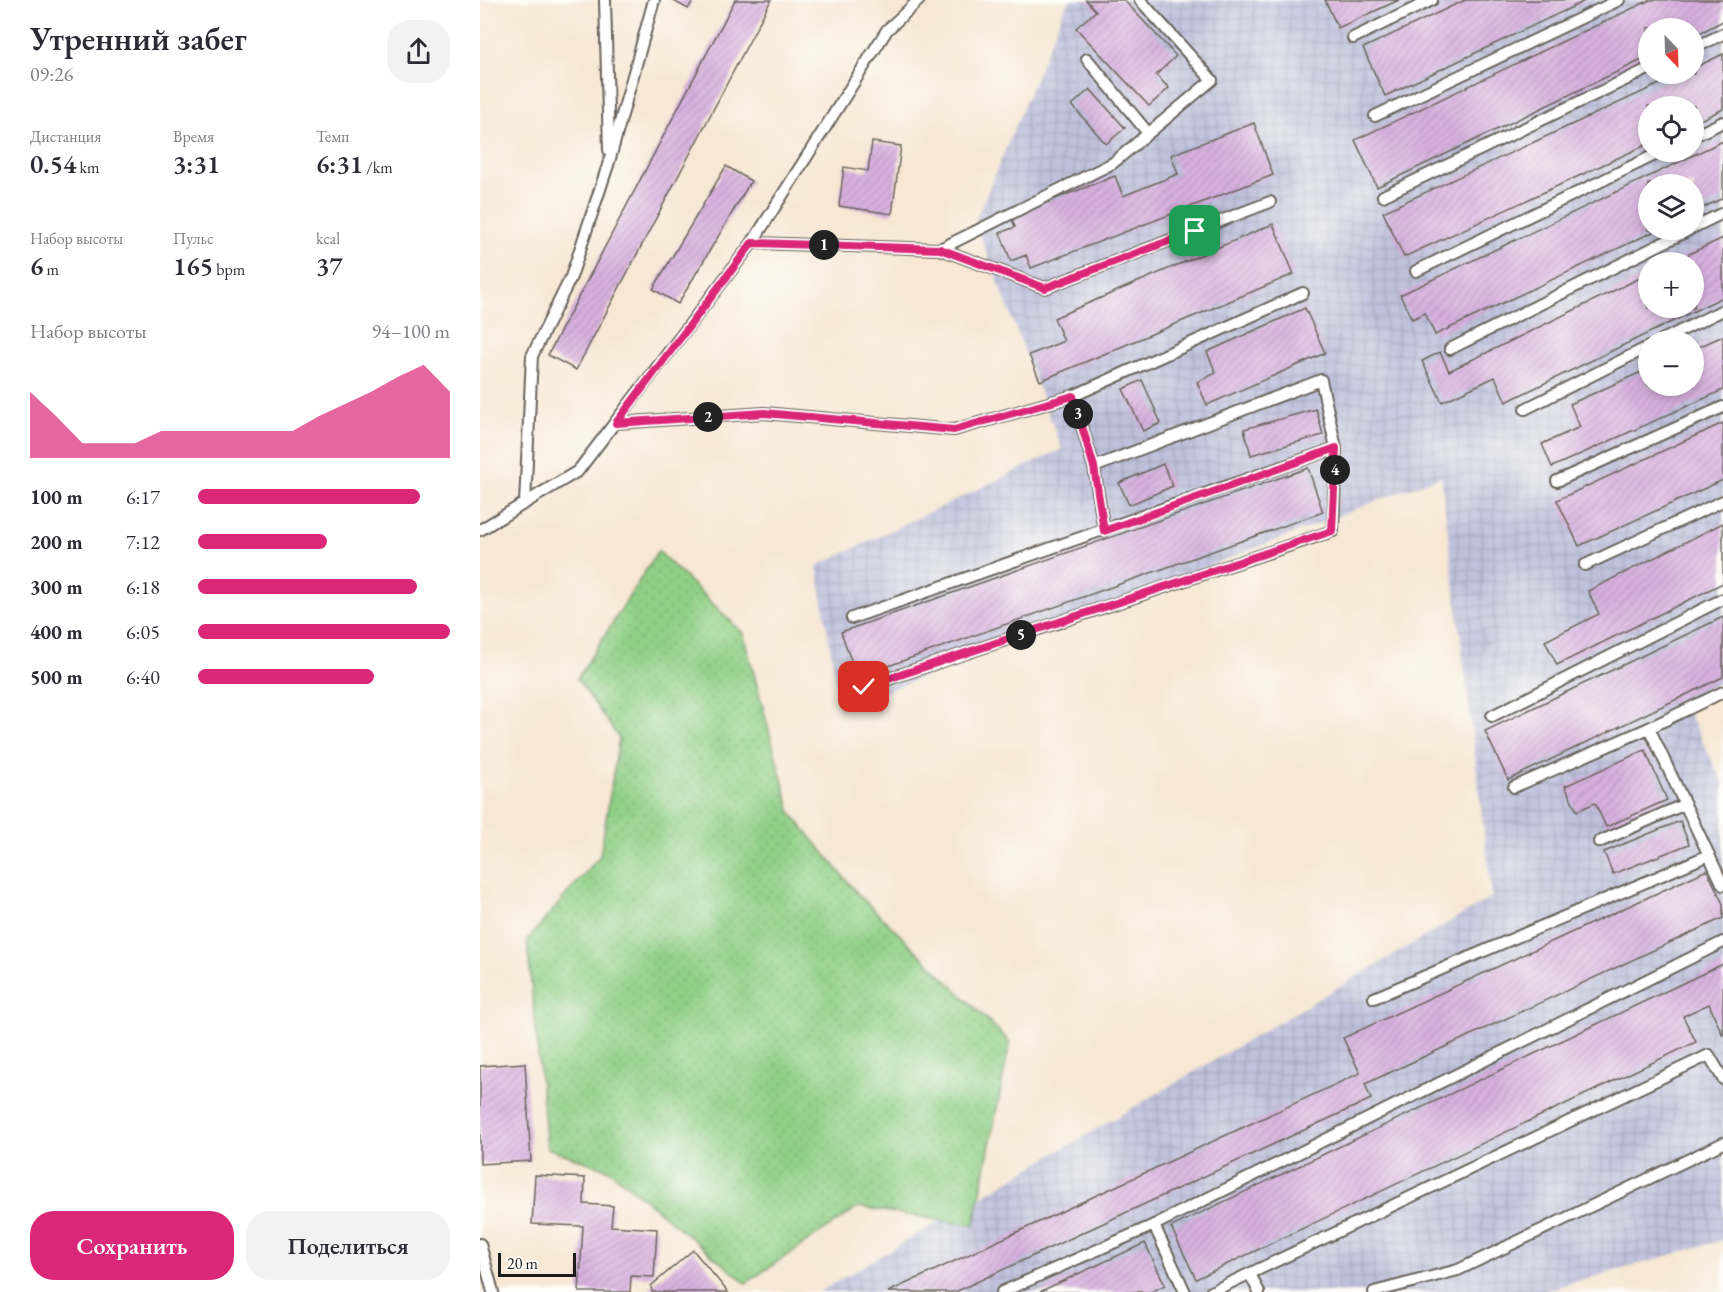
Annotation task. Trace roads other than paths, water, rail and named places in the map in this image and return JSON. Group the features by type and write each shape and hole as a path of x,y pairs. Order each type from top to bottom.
{"lane":[{"path":"604,0 609,162"},
{"path":"525,502 532,356 571,277 609,162 654,0"},
{"path":"480,530 578,471 752,243 887,30 919,0"},
{"path":"940,249 1113,163 1212,80 1140,0"},
{"path":"1353,38 1432,0"},
{"path":"1375,116 1619,0"},
{"path":"1704,43 1723,34"},
{"path":"1087,58 1148,133"},
{"path":"1383,196 1638,74"},
{"path":"1704,131 1723,122"},
{"path":"1416,271 1640,162"},
{"path":"752,243 940,249 1045,288 1270,202"},
{"path":"1704,222 1723,213"},
{"path":"1450,349 1669,240"},
{"path":"616,423 764,413 954,430 1073,396 1304,293"},
{"path":"1682,330 1723,310"},
{"path":"1525,409 1638,352"},
{"path":"864,687 1332,531 1336,448 1321,381 1094,467"},
{"path":"1073,396 1094,467 1104,531"},
{"path":"1557,481 1723,407"},
{"path":"852,618 1336,448"},
{"path":"1586,565 1723,501"},
{"path":"1492,716 1723,599"},
{"path":"1514,787 1649,728 1723,692"},
{"path":"1649,728 1723,885"},
{"path":"1599,842 1685,804"},
{"path":"1374,998 1709,855"},
{"path":"1002,1292 1154,1225 1723,942"},
{"path":"1211,1292 1709,1055 1723,1079"},
{"path":"1374,1292 1458,1270 1723,1143"},
{"path":"1154,1225 1185,1292"},
{"path":"480,1244 493,1292"},
{"path":"1250,1274 1259,1292"}]}
